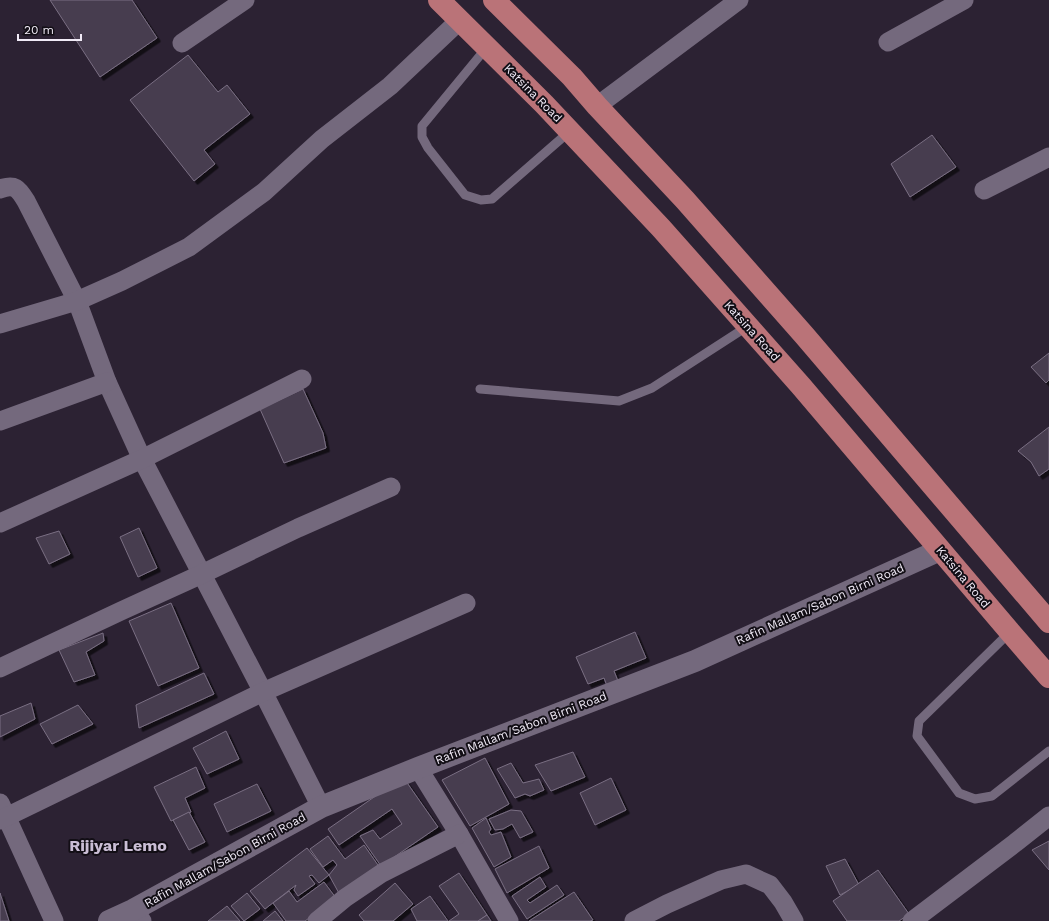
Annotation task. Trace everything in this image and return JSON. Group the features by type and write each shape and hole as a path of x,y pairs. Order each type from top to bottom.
{"highway":[{"name":"Katsina Road","path":"439,0 544,104 661,228 801,386 1049,677"},
{"path":"494,0 572,77 597,106 686,200 804,335 1049,622"}],"street":[{"path":"182,43 245,0"},
{"path":"597,106 738,0"},
{"path":"888,42 964,0"},
{"path":"0,324 76,301 122,281 189,247 264,192 322,139 390,86 460,20"},
{"path":"984,190 1049,157"},
{"path":"0,189 15,187 20,190 26,201 76,301 107,382 142,459 321,807"},
{"path":"0,523 142,459 302,379"},
{"path":"0,421 107,382"},
{"path":"0,668 298,528 391,487"},
{"name":"Rafin Mallam/Sabon Birni Road","path":"109,921 137,915 321,807 695,661 940,550"},
{"path":"54,921 2,813 263,692 466,603"},
{"path":"418,768 510,921"},
{"path":"912,921 1049,816"},
{"path":"317,921 345,898 382,873 459,834"},
{"path":"634,921 667,904 721,880 746,874 770,885 783,902 794,921"}],"lane":[{"path":"487,47 422,126 422,137 428,148 465,195 481,200 492,200 570,131"},
{"path":"480,389 619,401 652,388 748,326"},
{"path":"1010,632 919,721 917,736 959,793 975,799 992,796 1049,751"}],"building":[{"path":"50,0 132,0 157,38 100,77"},
{"path":"188,55 218,92 227,85 250,114 204,150 215,164 194,181 130,100"},
{"path":"932,135 956,167 910,197 891,164"},
{"path":"1049,353 1049,380 1046,383 1031,367"},
{"path":"303,389 323,433 326,448 284,463 260,409"},
{"path":"1049,427 1049,469 1039,476 1031,462 1018,451"},
{"path":"139,528 157,568 138,577 120,537"},
{"path":"59,531 70,554 49,564 36,538"},
{"path":"171,603 199,668 158,686 129,621"},
{"path":"635,632 646,658 614,671 618,681 607,686 604,678 588,684 576,657"},
{"path":"103,633 104,641 86,652 95,675 74,682 59,650"},
{"path":"204,673 214,694 139,728 136,705"},
{"path":"31,703 35,719 0,737 0,716"},
{"path":"78,705 93,724 52,744 40,724"},
{"path":"226,731 239,759 207,774 193,748"},
{"path":"573,752 585,777 551,791 535,765"},
{"path":"485,758 509,804 470,826 442,780"},
{"path":"511,763 523,783 539,779 544,790 530,796 525,794 515,798 497,769"},
{"path":"196,767 205,788 185,798 191,812 171,821 154,787"},
{"path":"403,777 438,827 381,866 360,836 373,830 380,839 402,824 392,809 339,845 328,829"},
{"path":"611,778 626,810 595,825 580,793"},
{"path":"257,784 271,811 227,832 214,804"},
{"path":"511,810 521,811 533,832 520,838 512,824 503,829 495,830 489,819"},
{"path":"189,812 205,842 189,850 173,820"},
{"path":"486,818 491,829 489,832 491,835 501,832 511,857 494,867 472,828"},
{"path":"328,836 345,859 364,845 380,868 341,897 329,875 337,865 333,860 323,867 310,849"},
{"path":"1049,841 1049,870 1032,850"},
{"path":"539,846 549,868 507,893 495,869"},
{"path":"307,848 329,875 319,883 312,875 309,876 315,884 298,896 294,890 296,885 265,909 250,891"},
{"path":"845,859 859,885 840,895 826,866"},
{"path":"878,870 909,914 899,921 847,921 833,901"},
{"path":"459,873 487,915 478,921 449,921 459,914 439,886"},
{"path":"540,877 546,887 527,900 530,903 557,885 564,895 527,919 512,896"},
{"path":"324,882 336,898 305,921 286,921 273,903 289,891 297,902"},
{"path":"395,883 413,904 393,921 364,921 359,915"},
{"path":"574,892 593,920 529,921"},
{"path":"0,893 9,921 0,921"},
{"path":"247,893 260,909 244,921 231,906"},
{"path":"430,896 448,921 417,921 411,909"},
{"path":"227,906 240,921 208,921"},
{"path":"275,911 283,921 263,921"},
{"path":"487,915 491,921 478,921"}],"district":[{"name":"Rijiyar Lemo","path":"118,845"}]}
